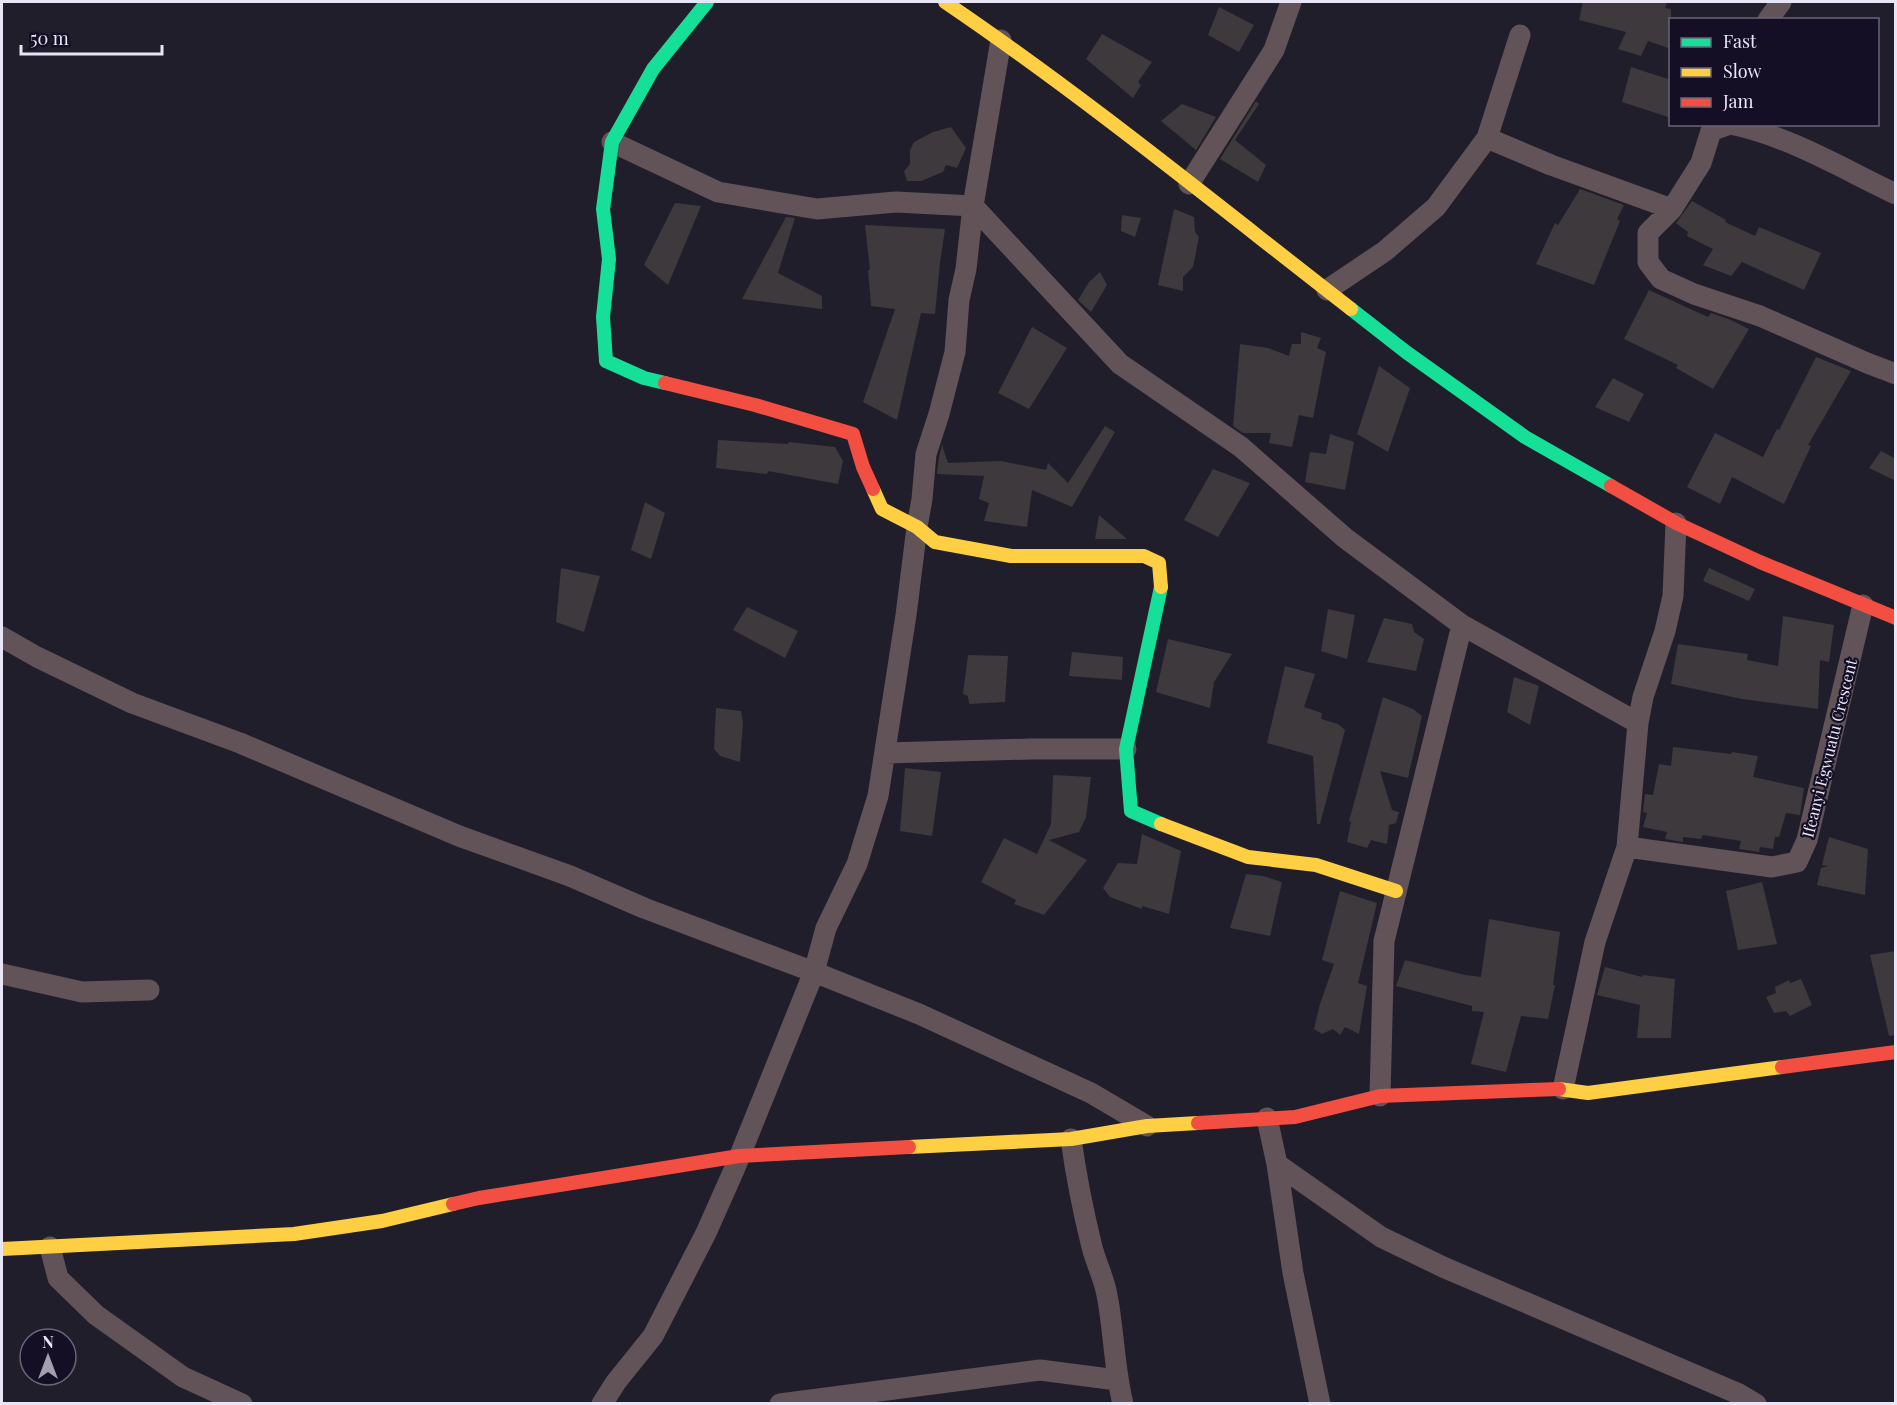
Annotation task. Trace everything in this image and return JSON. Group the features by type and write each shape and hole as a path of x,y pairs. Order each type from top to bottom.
{"street":[{"path":"707,2 653,69 612,142 603,209 609,259 603,317 606,361 644,378 755,405 853,434 862,467 882,509 917,527 935,542 1011,556 1144,556 1159,563 1161,591 1126,749 1131,811 1175,831 1248,857 1316,865 1396,891"},
{"path":"945,2 1086,103 1406,352 1525,437 1676,523 1896,618"},
{"path":"1189,184 1274,50 1292,2"},
{"path":"1769,18 1781,2"},
{"path":"1327,290 1385,251 1436,207 1487,138 1521,35"},
{"path":"602,1404 616,1382 653,1336 706,1233 740,1156 814,972 826,928 857,864 878,796 906,615 926,454 955,352 959,300 966,269 973,206 1001,40"},
{"path":"1896,194 1790,143 1752,129 1722,126 1672,209 1648,233 1648,262 1661,279 1694,294 1760,316 1896,374"},
{"path":"1487,138 1551,165 1672,209"},
{"path":"612,142 718,192 729,194 817,209 896,202 973,206 1120,364 1241,447 1345,538 1462,625 1638,723"},
{"path":"1563,1089 1594,942 1627,847 1638,723 1643,697 1665,631 1673,596 1676,523"},
{"name":"Ifeanyi Egwuatu Crescent","path":"1627,847 1772,867 1797,862 1807,840 1863,605"},
{"path":"1380,1096 1384,941 1462,625"},
{"path":"2,637 37,657 132,703 240,743 459,836 570,876 644,908 919,1014 1091,1093 1147,1126"},
{"path":"885,753 1126,749"},
{"path":"2,974 82,992 149,990"},
{"path":"2,1249 294,1234 382,1221 480,1198 740,1156 1071,1139 1147,1126 1295,1116 1380,1096 1563,1089 1588,1094 1896,1052"},
{"path":"1267,1118 1277,1164 1293,1273 1320,1404"},
{"path":"1071,1139 1080,1199 1107,1293 1117,1380 1123,1404"},
{"path":"1277,1164 1381,1238 1443,1267 1739,1394 1756,1404"},
{"path":"50,1247 58,1278 96,1315 183,1377 242,1404"},
{"path":"780,1404 1040,1370 1117,1380"}],"building":[{"path":"1583,2 1667,2 1665,8 1671,9 1669,48 1648,41 1641,56 1618,49 1626,32 1579,20"},
{"path":"1219,7 1254,25 1239,52 1208,35"},
{"path":"1102,34 1152,62 1138,82 1141,85 1133,98 1086,59"},
{"path":"1631,67 1669,79 1669,117 1622,102"},
{"path":"1256,101 1259,104 1235,140 1266,165 1258,182 1220,159"},
{"path":"1182,104 1216,117 1196,150 1161,121"},
{"path":"951,127 966,148 957,168 946,165 943,172 921,181 907,181 904,171 910,164 910,150 914,142 933,132"},
{"path":"1580,189 1624,205 1617,219 1620,221 1594,285 1536,264 1555,223 1558,225"},
{"path":"1692,201 1726,220 1725,222 1755,236 1759,227 1821,253 1804,290 1742,262 1731,276 1703,265 1713,249 1687,236 1688,232 1676,223"},
{"path":"675,203 701,206 668,285 644,265"},
{"path":"1174,209 1194,217 1195,232 1199,237 1193,267 1183,277 1183,291 1158,285"},
{"path":"1122,215 1141,218 1135,237 1121,231"},
{"path":"786,217 795,218 778,273 822,296 822,309 742,299"},
{"path":"865,225 945,229 935,314 921,313 897,420 863,402 895,309 871,306"},
{"path":"1100,272 1107,285 1091,312 1078,300 1089,282"},
{"path":"1649,290 1708,317 1711,313 1749,329 1713,389 1676,368 1678,365 1624,339"},
{"path":"1032,327 1067,348 1029,409 998,393"},
{"path":"1301,332 1321,338 1317,348 1326,352 1313,418 1299,415 1292,447 1269,443 1271,433 1243,433 1233,426 1240,344 1268,348 1289,356 1292,344 1301,344"},
{"path":"1816,357 1851,371 1808,445 1811,446 1784,504 1732,477 1720,504 1687,487 1715,433 1763,457"},
{"path":"1379,366 1410,388 1388,452 1357,434"},
{"path":"1613,378 1644,394 1629,422 1595,407"},
{"path":"1105,426 1115,432 1072,507 1032,490 1027,527 984,521 989,503 979,499 984,476 937,474 942,445 948,463 1001,461 1046,470 1048,463 1068,483"},
{"path":"1330,434 1354,442 1345,490 1305,482 1310,452 1326,454"},
{"path":"718,440 788,444 789,442 835,447 843,461 838,484 768,471 767,474 716,468"},
{"path":"1881,451 1896,459 1896,481 1869,468"},
{"path":"1213,469 1250,483 1218,537 1184,520"},
{"path":"645,502 665,513 651,559 631,550"},
{"path":"1099,515 1127,539 1095,539"},
{"path":"561,568 600,576 584,632 556,622"},
{"path":"1709,568 1755,589 1749,601 1703,581"},
{"path":"747,607 798,631 785,658 733,630"},
{"path":"1328,609 1355,615 1347,659 1321,651"},
{"path":"1783,616 1834,625 1829,662 1820,660 1818,709 1742,699 1671,684 1678,644 1748,654 1747,660 1778,666"},
{"path":"1384,618 1412,624 1414,632 1424,639 1416,671 1367,662"},
{"path":"1168,639 1232,654 1214,682 1210,708 1156,692"},
{"path":"1072,652 1123,657 1122,680 1069,676"},
{"path":"968,655 1008,656 1005,702 969,704 968,696 963,694"},
{"path":"1285,666 1315,674 1304,707 1322,713 1321,719 1338,724 1345,730 1320,824 1317,824 1313,756 1267,743"},
{"path":"1514,677 1539,686 1530,725 1507,712"},
{"path":"1383,697 1413,709 1422,716 1408,778 1380,771 1392,810 1399,812 1396,823 1389,825 1387,844 1371,840 1367,848 1347,842 1351,822 1349,821"},
{"path":"716,708 741,711 743,722 740,762 720,756 714,749"},
{"path":"1673,747 1758,756 1753,777 1804,788 1800,815 1786,813 1779,837 1775,837 1773,849 1760,847 1759,852 1739,849 1741,841 1703,835 1701,839 1683,837 1683,842 1665,839 1667,832 1643,827 1647,813 1643,812 1645,794 1653,795 1659,764 1671,766"},
{"path":"905,768 941,772 932,836 900,831"},
{"path":"1053,775 1091,777 1086,817 1079,832 1049,840 1087,860 1044,915 1014,904 1016,900 981,882 1004,838 1037,854 1051,824"},
{"path":"1142,834 1181,851 1169,914 1142,906 1142,909 1110,897 1103,888 1118,863 1137,864"},
{"path":"1829,837 1868,849 1865,895 1817,885 1821,868 1828,866 1822,865"},
{"path":"1246,874 1282,882 1270,936 1230,928"},
{"path":"1762,882 1777,944 1738,950 1726,891"},
{"path":"1340,891 1377,903 1358,983 1367,986 1359,1034 1345,1027 1340,1035 1333,1029 1322,1034 1314,1029 1334,964 1322,960"},
{"path":"1489,919 1560,932 1553,985 1555,985 1548,1019 1521,1016 1506,1072 1471,1064 1484,1012 1472,1011 1472,1006 1396,986 1405,960 1481,977"},
{"path":"1896,951 1896,1035 1889,1036 1870,955"},
{"path":"1605,967 1642,977 1643,975 1675,979 1671,1038 1637,1038 1640,1005 1597,995"},
{"path":"1801,979 1812,1005 1790,1016 1786,1011 1774,1013 1766,997 1776,993 1775,987 1789,980 1790,983"}],"traffic: fast":[{"path":"665,383 644,378 606,361 603,317 609,259 603,209 612,142 653,69 707,2"},
{"path":"1351,309 1406,352 1525,437 1611,486"},
{"path":"1161,587 1126,749 1131,811 1161,824"}],"traffic: slow":[{"path":"945,2 1100,113 1351,309"},
{"path":"873,489 882,509 917,527 935,542 1011,556 1144,556 1159,563 1161,587"},
{"path":"1161,824 1248,857 1316,865 1396,891"},
{"path":"1559,1089 1588,1093 1782,1067"},
{"path":"909,1147 1071,1139 1147,1126 1198,1123"},
{"path":"2,1249 294,1234 382,1221 453,1204"}],"traffic: jam":[{"path":"665,383 755,405 853,434 863,467 873,489"},
{"path":"1611,486 1676,523 1760,562 1896,618"},
{"path":"1782,1067 1896,1052"},
{"path":"1198,1123 1295,1117 1380,1096 1559,1089"},
{"path":"453,1204 739,1156 909,1147"}]}
